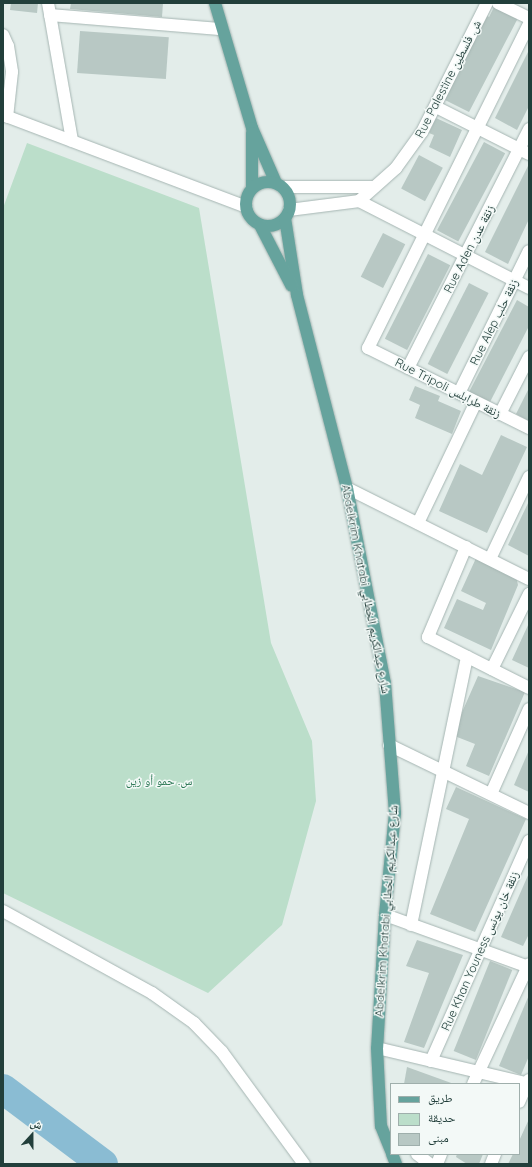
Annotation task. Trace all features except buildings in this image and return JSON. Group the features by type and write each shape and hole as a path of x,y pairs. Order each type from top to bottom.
{"main road":[{"path":"215,3 252,128 279,185 287,193 287,214 269,226 260,225 248,215 246,207 248,194 252,188 252,128"},
{"path":"252,188 267,182 279,185"},
{"name":"Abdelkrim Khatabi شارع عبدالكريم الخطابي","path":"287,214 297,295 348,488 385,683 395,813 385,916 377,1048 381,1126 390,1148"},
{"name":"Abdelkrim Khatabi شارع عبدالكريم الخطابي","path":"260,225 297,295"}],"street":[{"name":"Rue Palestine ش. فلسطين","path":"359,201 405,158 436,107 487,3"},
{"path":"498,3 529,18"},
{"path":"72,141 49,9 222,29"},
{"path":"424,234 529,24"},
{"path":"5,41 12,72 5,116 246,207"},
{"path":"436,107 524,151"},
{"name":"Rue Aden زنقة عدن","path":"408,368 466,256 524,151 529,129"},
{"path":"279,185 374,187"},
{"path":"287,214 359,201 529,288"},
{"name":"Rue Tripoli زنقة طرابلس","path":"424,234 368,348 529,428"},
{"name":"Rue Alep زنقة حلب","path":"459,393 529,251"},
{"path":"500,414 529,357"},
{"path":"418,523 476,402"},
{"path":"490,559 529,477"},
{"path":"348,488 529,579"},
{"path":"466,547 428,637 529,688"},
{"path":"492,669 529,594"},
{"path":"411,925 467,657"},
{"path":"490,794 529,708"},
{"path":"389,745 529,813"},
{"name":"Rue Khan Youness زنقة خان يونس","path":"431,1061 529,841"},
{"path":"3,911 152,994 194,1023 222,1052 304,1164"},
{"path":"385,916 529,966 474,1083"},
{"path":"377,1048 528,1083 520,1100"},
{"path":"381,1126 390,1133"},
{"path":"418,1155 430,1164"}],"green space":[{"name":"س. حمو أو زين","path":"27,143 199,208 271,643 312,741 316,801 282,925 208,993 3,893 3,208"}],"waterway":[{"path":"3,1089 103,1164"}]}
